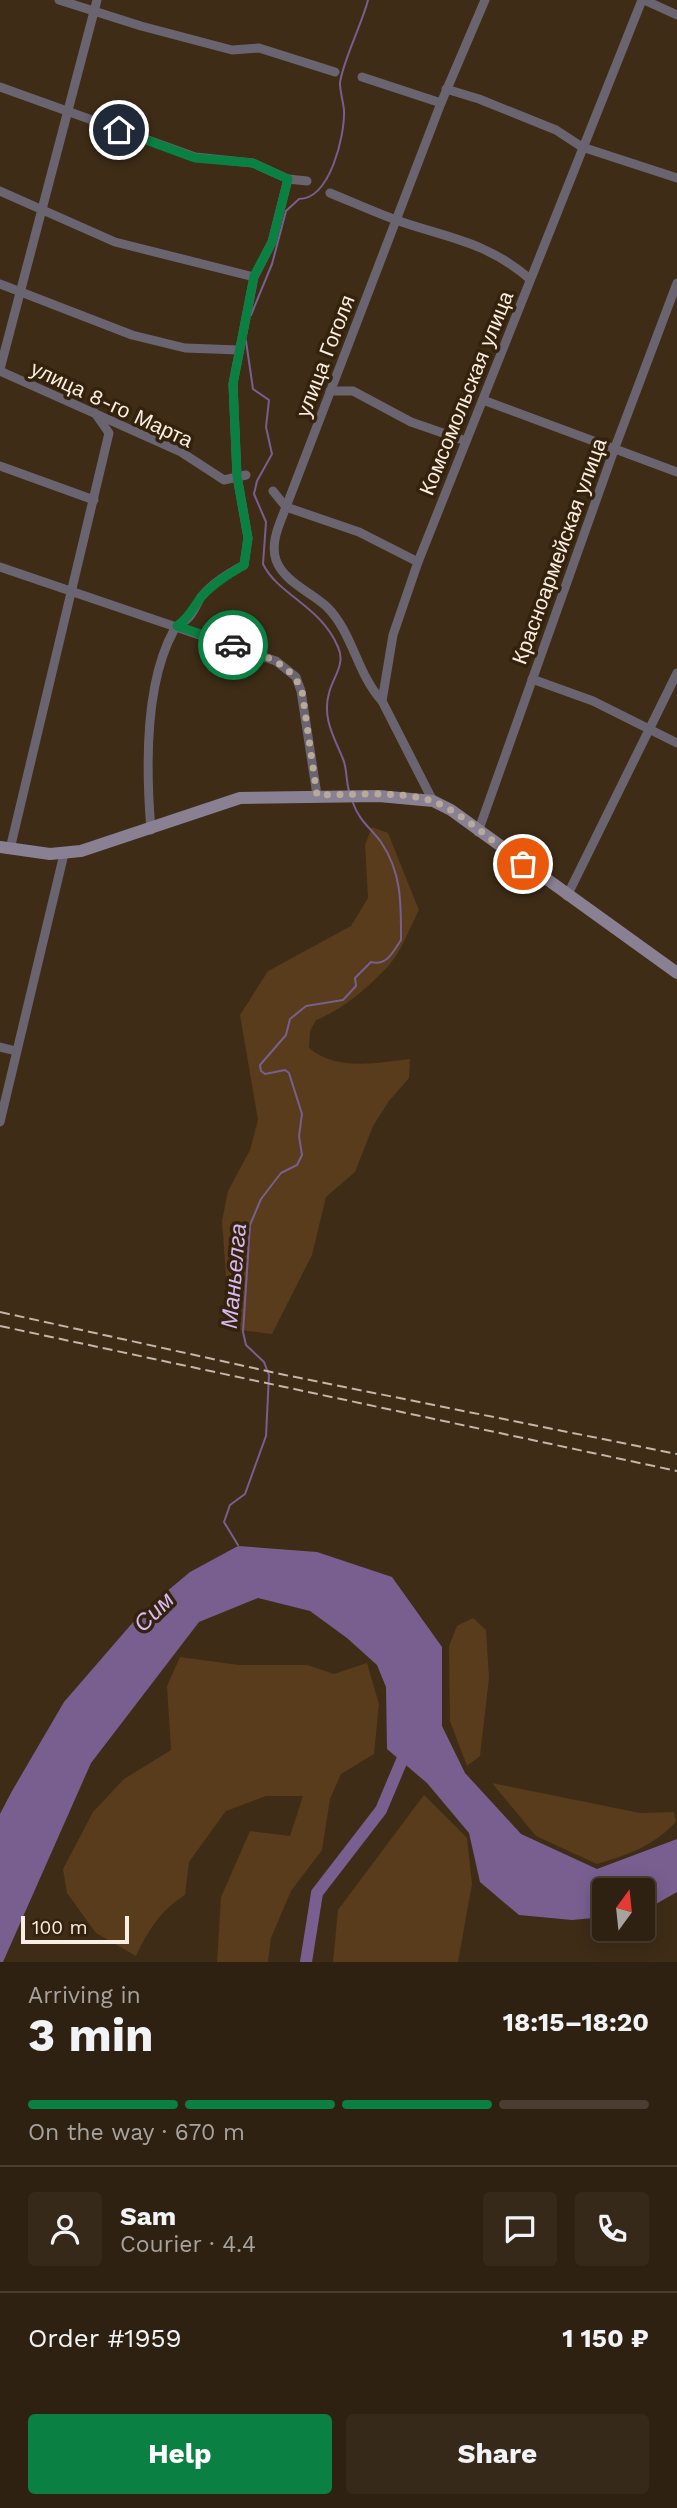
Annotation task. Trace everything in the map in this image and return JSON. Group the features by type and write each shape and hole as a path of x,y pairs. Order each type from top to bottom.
{"street":[{"path":"59,0 232,50 259,48 335,72"},
{"path":"0,370 97,0"},
{"name":"улица Гоголя","path":"382,701 370,688 346,635 328,608 293,582 276,562 275,541 446,89 485,0"},
{"path":"643,0 677,15"},
{"name":"Комсомольская улица","path":"382,701 393,635 418,562 643,0"},
{"path":"362,77 441,103"},
{"path":"0,87 195,158 253,163 288,179 307,181"},
{"path":"446,89 479,99 556,130 582,147 677,178"},
{"path":"151,830 147,779 149,720 157,680 177,626 189,618 201,597 221,578 244,565 248,538 233,384 254,276 272,242 288,179"},
{"path":"0,191 115,242 254,276"},
{"path":"330,193 398,221 478,246 514,265 530,279"},
{"name":"Красноармейская улица","path":"478,832 614,450 677,283"},
{"path":"0,284 132,335 186,348 239,350"},
{"name":"улица 8-го Марта","path":"0,370 181,452 224,480 242,476"},
{"path":"330,391 353,391 411,422 466,441"},
{"path":"483,400 677,472"},
{"path":"95,413 109,433 5,848 64,854 151,830 240,798 342,795 433,801 451,810 677,973"},
{"path":"0,466 94,500"},
{"path":"273,491 286,507 359,531 418,562"},
{"path":"0,567 276,661 296,677 302,691 317,795"},
{"path":"567,896 677,673"},
{"path":"533,679 593,701 677,743"},
{"path":"382,701 433,801"},
{"path":"0,1122 64,854"},
{"path":"0,1047 16,1051"}],"shaded area":[{"path":"372,827 388,833 419,910 390,964 356,996 316,1020 310,1031 309,1048 331,1060 344,1063 410,1059 409,1078 389,1101 373,1126 355,1172 326,1197 312,1255 272,1334 230,1329 222,1221 228,1191 250,1150 258,1120 240,1015 268,971 351,926 368,898 365,845"},
{"path":"473,1618 486,1630 489,1678 480,1756 467,1766 450,1721 449,1646 457,1626"},
{"path":"180,1657 239,1665 307,1665 334,1674 367,1663 379,1704 374,1754 341,1774 330,1799 322,1850 291,1891 271,1938 268,1962 217,1962 221,1897 250,1831 290,1836 303,1796 266,1796 226,1811 189,1862 185,1895 156,1921 136,1956 96,1933 67,1893 63,1869 93,1812 124,1779 171,1750 167,1686"},
{"path":"492,1783 640,1813 674,1812 676,1822 640,1849 597,1864 536,1836"},
{"path":"424,1795 467,1838 472,1884 458,1962 333,1962 338,1910"}],"water":[{"path":"238,1546 317,1552 392,1577 442,1647 442,1726 465,1773 521,1834 597,1869 677,1839 677,1892 655,1905 655,1878 592,1878 592,1918 572,1920 519,1915 480,1882 469,1833 427,1783 387,1749 386,1687 377,1665 347,1638 310,1611 258,1598 199,1622 91,1763 3,1962 0,1962 0,1814 64,1702 141,1613 190,1572"}],"waterway":[{"name":"Маньелга","path":"251,315 272,264 286,211 299,199 310,196 319,189 334,164 344,121 340,86 342,75 368,0"},
{"name":"Маньелга","path":"246,341 253,389 269,400 266,427 272,454 257,481 254,494 266,522 263,564 279,584 321,621 338,647 340,665 329,693 327,711 330,727 344,763 349,791"},
{"name":"Маньелга","path":"238,1545 224,1522 230,1505 245,1494 266,1436 269,1375 264,1362 246,1345 243,1332 250,1225 261,1199 281,1173 297,1165 302,1155 299,1136 302,1114 289,1073 285,1070 265,1074 260,1065 286,1035 290,1019 306,1006 343,1000 356,986 355,978 371,962 381,962 389,957 401,940 400,901 393,865 381,842 362,820 353,803"},
{"name":"Сим","path":"306,1962 317,1893 381,1810 408,1746"}],"railway":[{"path":"0,1312 285,1375 677,1454"},
{"path":"0,1326 677,1471"}],"way so far":[{"path":"233,645 276,661 287,667 296,677 302,691 317,795 406,797 433,801 451,810 523,864"}],"route":[{"path":"119,130 172,147 195,158 253,163 288,179 272,242 254,276 233,384 237,476 248,552 244,565 221,578 201,597 189,618 177,626 233,645"}]}
